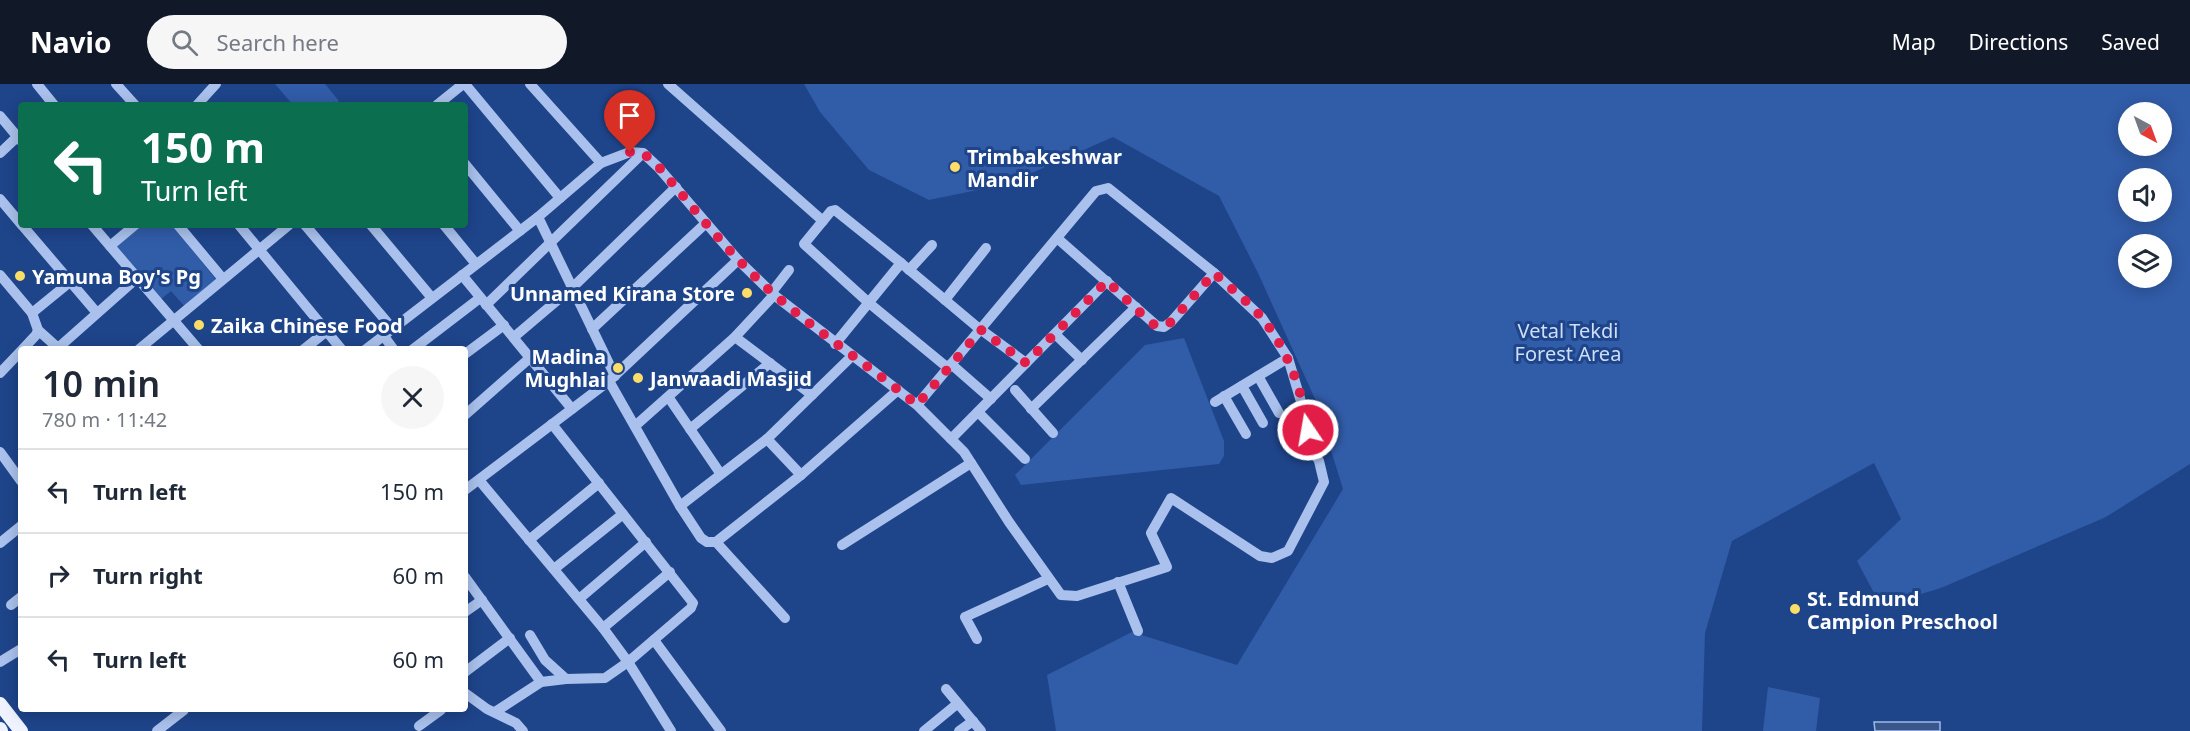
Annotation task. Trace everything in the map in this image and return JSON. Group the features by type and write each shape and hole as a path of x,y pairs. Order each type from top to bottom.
{"main road":[{"path":"0,704 21,731"}],"street":[{"path":"37,84 52,102"},
{"path":"116,84 132,102"},
{"path":"200,102 216,84"},
{"path":"441,102 464,84 560,198"},
{"path":"530,84 601,163"},
{"path":"668,84 822,221"},
{"path":"0,116 18,138"},
{"path":"0,153 18,140"},
{"path":"370,346 538,217 601,163 630,152 643,153 658,166 738,260 773,293 835,344 917,405 964,452 1061,595 1071,597 1167,567 1151,533 1171,498 1260,556 1272,558 1288,551 1324,482 1319,461 1310,446 1305,415 1288,358 1262,318 1214,273 1108,188 1096,191 917,405"},
{"path":"418,346 483,302 550,244 643,153"},
{"path":"468,168 520,231"},
{"path":"514,337 573,287 675,187"},
{"path":"0,199 18,219"},
{"path":"991,399 869,303 804,244 831,211 835,210 981,330 1026,363"},
{"path":"538,217 573,287 635,426 680,506 701,538 707,542 716,542 801,475 898,390"},
{"path":"592,329 706,223"},
{"path":"25,228 97,313"},
{"path":"95,228 195,346"},
{"path":"110,246 131,228"},
{"path":"180,228 223,279"},
{"path":"241,228 339,346"},
{"path":"143,346 285,228"},
{"path":"307,228 388,331 393,346"},
{"path":"374,228 432,298"},
{"path":"446,228 476,264"},
{"path":"1057,238 1157,326 1164,327 1171,322 1214,273"},
{"path":"835,344 869,303 905,267 932,245"},
{"path":"945,300 986,248"},
{"path":"468,488 612,378 738,260"},
{"path":"635,426 735,337 773,293 789,270"},
{"path":"462,275 572,409"},
{"path":"0,276 32,313 39,330 56,346"},
{"path":"60,346 137,278"},
{"path":"951,439 1107,281"},
{"path":"32,313 70,282"},
{"path":"1031,409 1136,307"},
{"path":"468,352 504,325"},
{"path":"26,346 39,330"},
{"path":"308,346 328,330"},
{"path":"1055,334 1082,360"},
{"path":"735,337 812,395"},
{"path":"0,372 18,354"},
{"path":"680,506 767,439 852,356"},
{"path":"468,412 531,357"},
{"path":"1246,434 1220,399 1288,358"},
{"path":"690,429 770,363"},
{"path":"1258,376 1279,413"},
{"path":"1242,386 1263,423"},
{"path":"1015,390 1053,433"},
{"path":"669,398 720,473"},
{"path":"978,412 1025,459"},
{"path":"495,712 542,682 605,678 654,640 691,608 693,603 552,424"},
{"path":"767,439 801,475"},
{"path":"0,452 18,476"},
{"path":"842,545 971,463"},
{"path":"479,480 603,628 628,662 671,731"},
{"path":"529,540 599,483"},
{"path":"554,569 623,514"},
{"path":"0,543 18,528"},
{"path":"579,599 646,542"},
{"path":"716,542 785,618"},
{"path":"603,628 670,572"},
{"path":"977,639 965,617 1048,579"},
{"path":"468,581 542,682"},
{"path":"1118,582 1138,631"},
{"path":"11,606 18,600"},
{"path":"468,610 482,600"},
{"path":"530,635 545,660 566,679"},
{"path":"468,670 510,638"},
{"path":"654,640 721,731"},
{"path":"0,662 18,651"},
{"path":"946,689 981,731"},
{"path":"468,695 516,723 523,731"},
{"path":"924,731 957,704"},
{"path":"157,731 181,712"},
{"path":"419,726 438,712"},
{"path":"958,731 973,721"}],"green space":[{"path":"275,84 325,84 339,101 338,102 290,102"},
{"name":"Vetal Tekdi Forest Area","path":"804,84 2190,84 2190,464 2106,517 1941,588 1881,606 1857,561 1901,519 1874,463 1732,541 1705,633 1702,731 1056,731 1047,675 1132,632 1237,665 1343,489 1315,399 1258,273 1219,196 1113,137 1007,184 929,200 869,170 820,112"},
{"path":"133,228 174,228 219,283 186,308 171,291 160,300 114,244"},
{"path":"1184,338 1224,441 1224,456 1219,464 1021,485 1015,475 1145,345"},
{"path":"1768,687 1820,698 1816,731 1763,731"}],"shaded area":[{"path":"1874,722 1940,722 1940,731 1875,731"}],"place":[{"name":"Trimbakeshwar Mandir","path":"955,167"},
{"name":"Yamuna Boy's Pg","path":"20,276"},
{"name":"Unnamed Kirana Store","path":"747,293"},
{"name":"Zaika Chinese Food","path":"199,325"},
{"name":"Madina Mughlai","path":"618,368"},
{"name":"Janwaadi Masjid","path":"638,378"},
{"name":"St. Edmund Campion Preschool","path":"1795,609"}],"route":[{"path":"630,152 643,153 658,166 738,260 774,295 917,405 981,330 1026,363 1107,281 1151,323 1164,327 1214,273 1262,318 1288,358 1308,430"}]}
